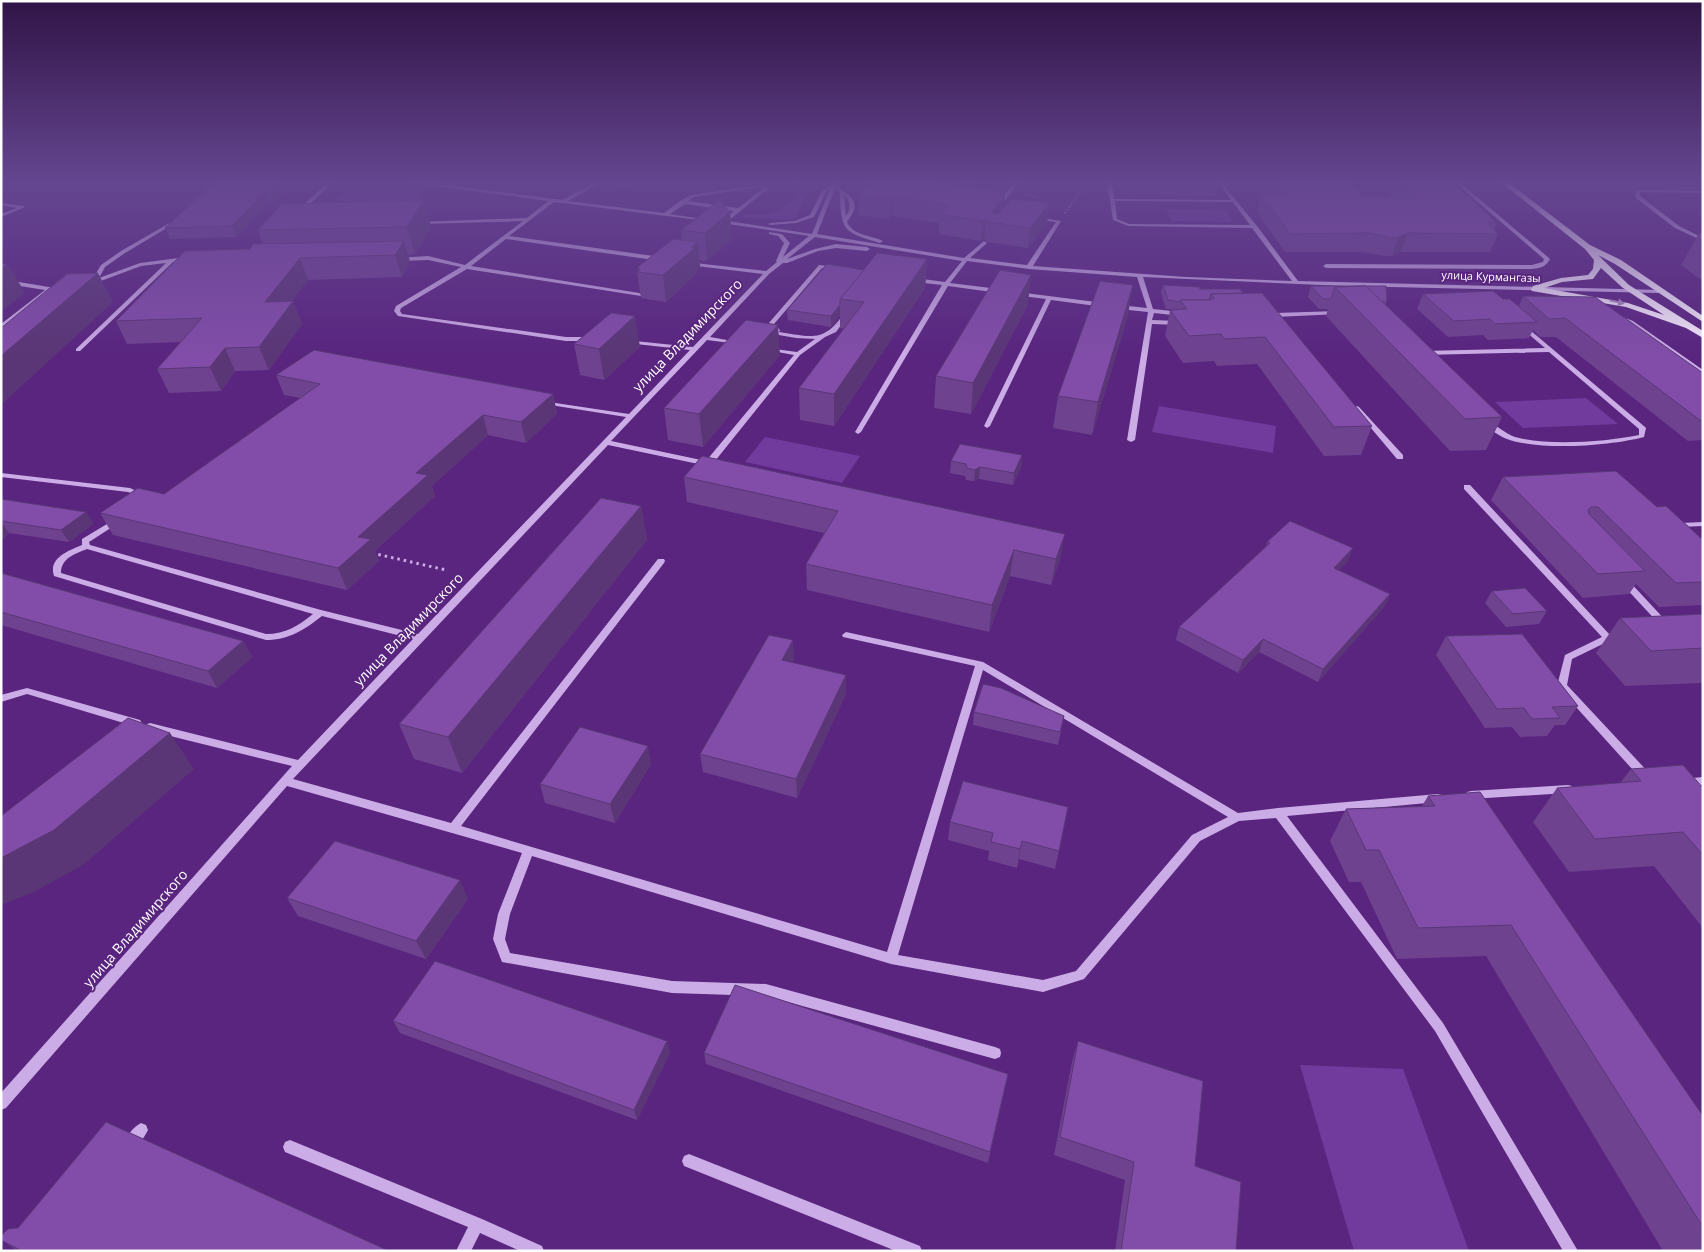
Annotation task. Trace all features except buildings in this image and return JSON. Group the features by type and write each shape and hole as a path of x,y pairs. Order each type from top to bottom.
{"main road":[{"path":"1577,238 1587,246 1618,262 1703,320"},
{"path":"1587,246 1597,261 1633,290 1703,335"},
{"path":"1535,289 1561,280 1590,277 1597,269 1597,261"},
{"path":"1535,289 1609,300 1688,326"}],"street":[{"path":"503,238 466,267 398,307 397,311 400,315 566,339 595,339"},
{"path":"515,238 670,260"},
{"path":"778,264 787,243 783,238"},
{"name":"улица Владимирского","path":"1,1102 300,764 767,274 810,238"},
{"name":"улица Курмангазы","path":"835,238 1029,267 1139,275 1296,282 1658,291"},
{"path":"870,238 904,250"},
{"path":"1029,267 1048,238"},
{"path":"1264,238 1296,282"},
{"path":"778,264 817,250 836,246 904,250"},
{"path":"390,259 428,258 466,267 639,295"},
{"path":"86,284 140,265 192,259"},
{"path":"78,350 173,260"},
{"path":"680,261 767,274"},
{"path":"824,336 773,336 777,330 771,324 821,266 840,268"},
{"path":"1131,440 1151,311 1139,275"},
{"path":"910,279 1002,292"},
{"path":"1,281 49,289 70,288 62,294"},
{"path":"858,432 946,284"},
{"path":"1479,287 1490,298"},
{"path":"1,328 49,289"},
{"path":"1012,293 1190,315"},
{"path":"987,426 1049,298"},
{"path":"708,464 798,354 832,332 849,310"},
{"path":"1266,315 1342,312"},
{"path":"1275,315 1282,323"},
{"path":"1615,316 1631,322 1703,373"},
{"path":"1482,417 1496,431 1512,438 1536,443 1626,440 1642,436 1643,428 1515,321"},
{"path":"1150,322 1186,323"},
{"path":"705,338 744,344"},
{"path":"615,339 695,349"},
{"path":"761,347 798,354"},
{"path":"1426,360 1419,353 1548,350"},
{"path":"1354,405 1400,457"},
{"path":"1,475 130,490 141,495 145,501 138,506"},
{"path":"1466,486 1608,638"},
{"path":"86,546 85,541 123,516"},
{"path":"1681,525 1703,524"},
{"path":"320,613 298,631 281,637 266,637 56,574 56,567 60,559 86,546 320,613 420,638"},
{"path":"453,828 662,561"},
{"path":"1620,577 1674,634"},
{"path":"846,635 980,664 1237,817"},
{"path":"1627,637 1608,638 1568,657 1562,686 1653,784 1634,785"},
{"path":"891,959 980,664"},
{"path":"1,699 27,691 144,730 300,764"},
{"path":"286,781 453,828 891,959 1042,986 1080,975 1196,838 1237,817 1456,796 1576,788"},
{"path":"1681,786 1703,781"},
{"path":"1480,794 1492,810"},
{"path":"528,851 504,914 500,939 506,958 672,987 766,990 995,1053"},
{"path":"123,1152 141,1130"},
{"path":"290,1147 477,1224 537,1251"},
{"path":"688,1161 915,1251"},
{"path":"463,1251 477,1224"}],"lane":[{"path":"94,282 103,266 147,238"},
{"path":"1326,266 1542,266 1547,259 1523,238"},
{"path":"946,284 966,259 984,243"},
{"path":"534,400 630,416"},
{"path":"606,442 718,466"},
{"path":"1278,812 1440,1026 1571,1251"}],"path":[{"path":"370,553 446,570"}],"shaded area":[{"path":"1586,398 1618,424 1523,428 1495,402"},
{"path":"1159,406 1276,426 1273,453 1152,432"},
{"path":"765,437 860,456 842,483 745,462"},
{"path":"1300,1065 1403,1069 1469,1251 1354,1251"}]}
